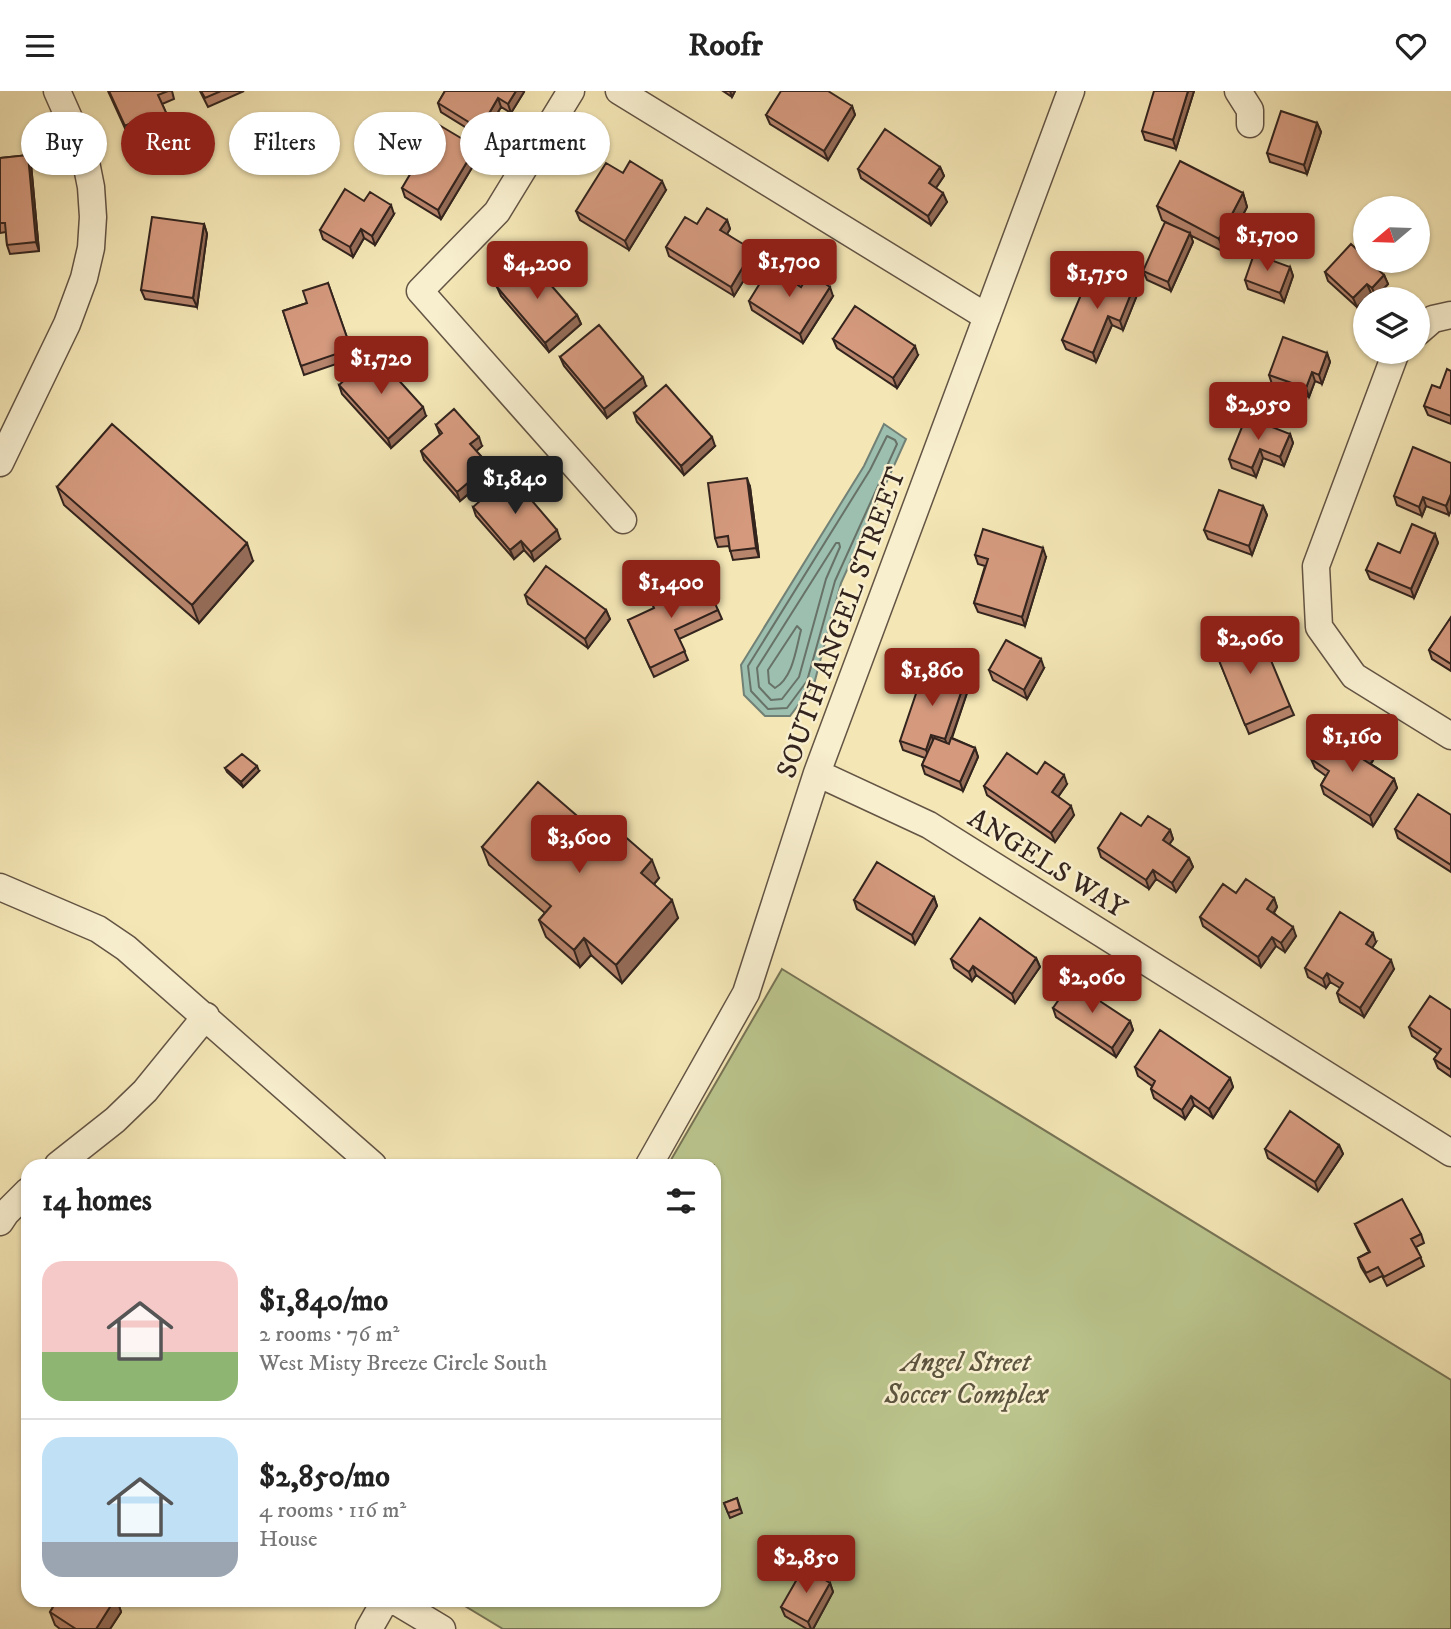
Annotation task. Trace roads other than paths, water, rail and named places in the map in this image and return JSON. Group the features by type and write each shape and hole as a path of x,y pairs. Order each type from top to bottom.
{"street":[{"path":"0,463 67,324 84,278 91,248 91,187 84,152 57,91"},
{"path":"571,91 497,212 420,291 622,520"},
{"path":"620,91 987,317"},
{"name":"SOUTH ANGEL STREET","path":"652,1159 746,993 817,773 1071,91"},
{"path":"1238,91 1250,110 1250,124"},
{"path":"1392,364 1316,566 1319,627 1354,676 1451,736"},
{"name":"ANGELS WAY","path":"817,773 929,825 1451,1153"},
{"path":"0,887 98,929 126,947 366,1159"},
{"path":"66,1159 115,1120 145,1091 206,1016"},
{"path":"0,1222 21,1198"},
{"path":"369,1629 381,1607"},
{"path":"405,1607 442,1629"}],"water":[{"path":"884,424 906,439 841,583 814,684 790,716 765,716 744,695 741,665 864,466"}],"park label":[{"name":"Angel Street Soccer Complex","path":"966,1377"}]}
